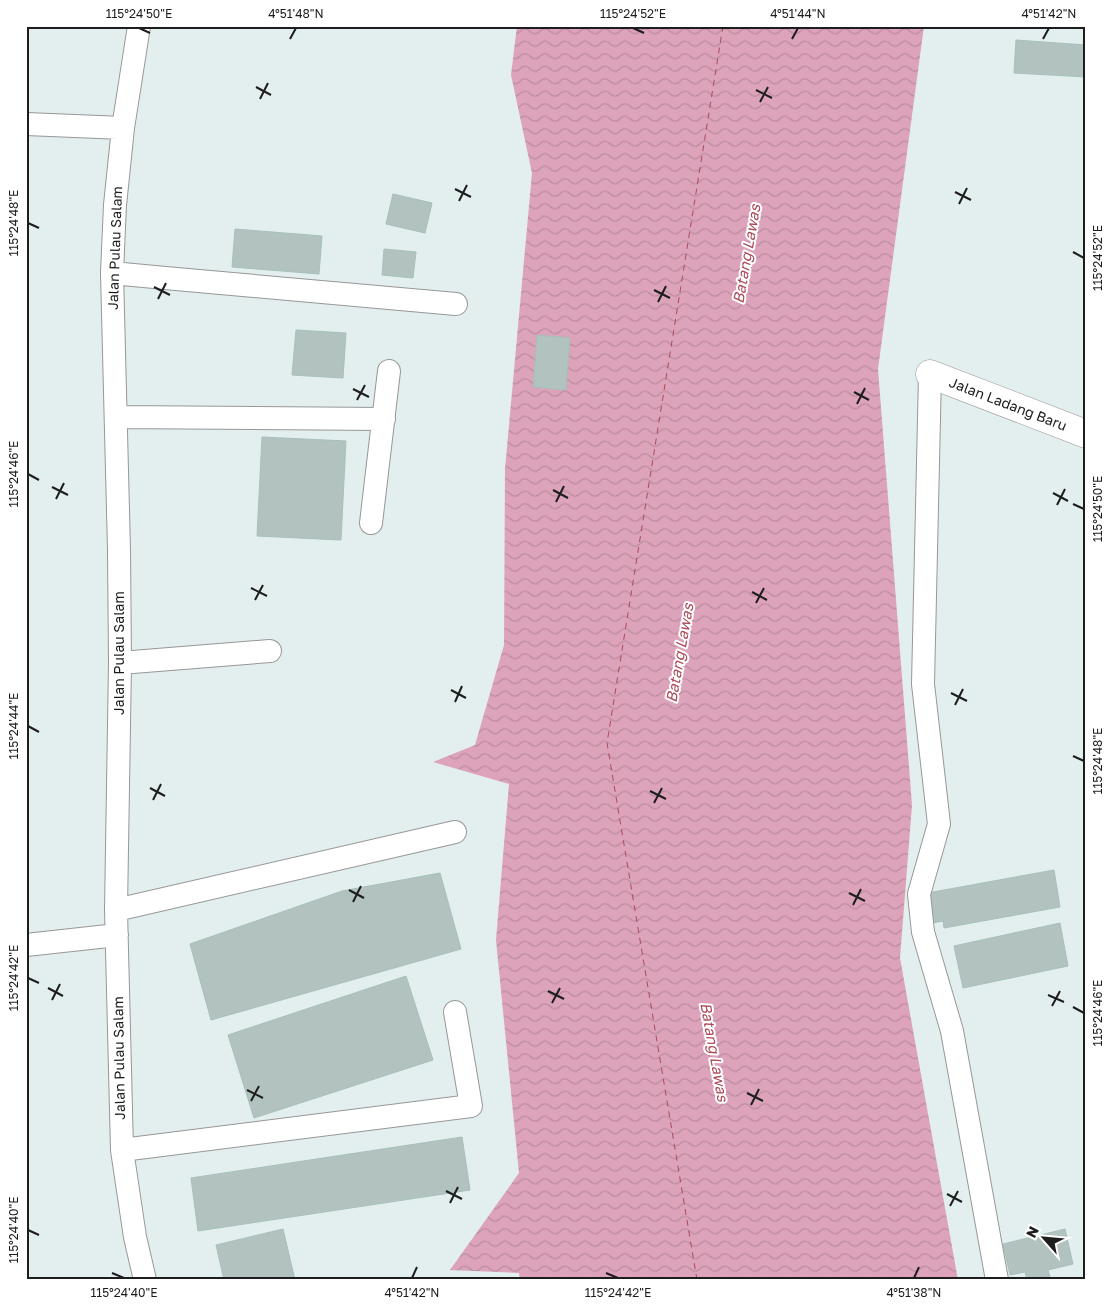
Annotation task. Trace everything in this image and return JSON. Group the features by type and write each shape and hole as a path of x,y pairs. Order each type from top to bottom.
{"street":[{"name":"Jalan Pulau Salam","path":"139,26 123,128 115,205 112,272 119,550 120,662 116,910 122,1150 135,1237 145,1280"},
{"path":"26,124 123,128"},
{"path":"112,272 456,304"},
{"path":"371,523 389,371"},
{"path":"930,374 923,684 939,824 919,894 923,932 952,1031 997,1280"},
{"name":"Jalan Ladang Baru","path":"930,374 1086,434"},
{"path":"116,417 384,419"},
{"path":"120,662 270,651"},
{"path":"116,910 455,832"},
{"path":"26,945 117,935"},
{"path":"122,1150 471,1106 455,1012"}],"water":[{"name":"Batang Lawas","path":"517,26 924,26 878,369 912,805 900,958 958,1280 520,1280 519,1273 450,1270 519,1173 496,940 509,784 433,762 475,745 504,645 505,469 532,173 511,75"}],"building":[{"path":"1016,40 1086,45 1086,77 1014,73"},
{"path":"393,194 432,203 425,233 386,224"},
{"path":"235,229 322,236 319,274 232,267"},
{"path":"384,249 416,252 413,278 382,275"},
{"path":"296,330 346,333 343,378 292,375"},
{"path":"537,335 570,338 566,390 533,387"},
{"path":"262,437 346,441 341,540 257,536"},
{"path":"1054,870 1060,907 944,928 943,921 927,924 922,894"},
{"path":"440,873 461,949 211,1020 190,944 342,891"},
{"path":"1060,923 1068,966 963,988 954,946"},
{"path":"406,976 433,1060 254,1118 228,1035"},
{"path":"462,1137 470,1190 198,1231 191,1178"},
{"path":"283,1229 295,1280 224,1280 216,1245"},
{"path":"1065,1229 1073,1264 1048,1270 1051,1280 1027,1280 1025,1272 1010,1275 1003,1244"}],"ferry route":[{"path":"697,1280 607,743 723,26"}]}
